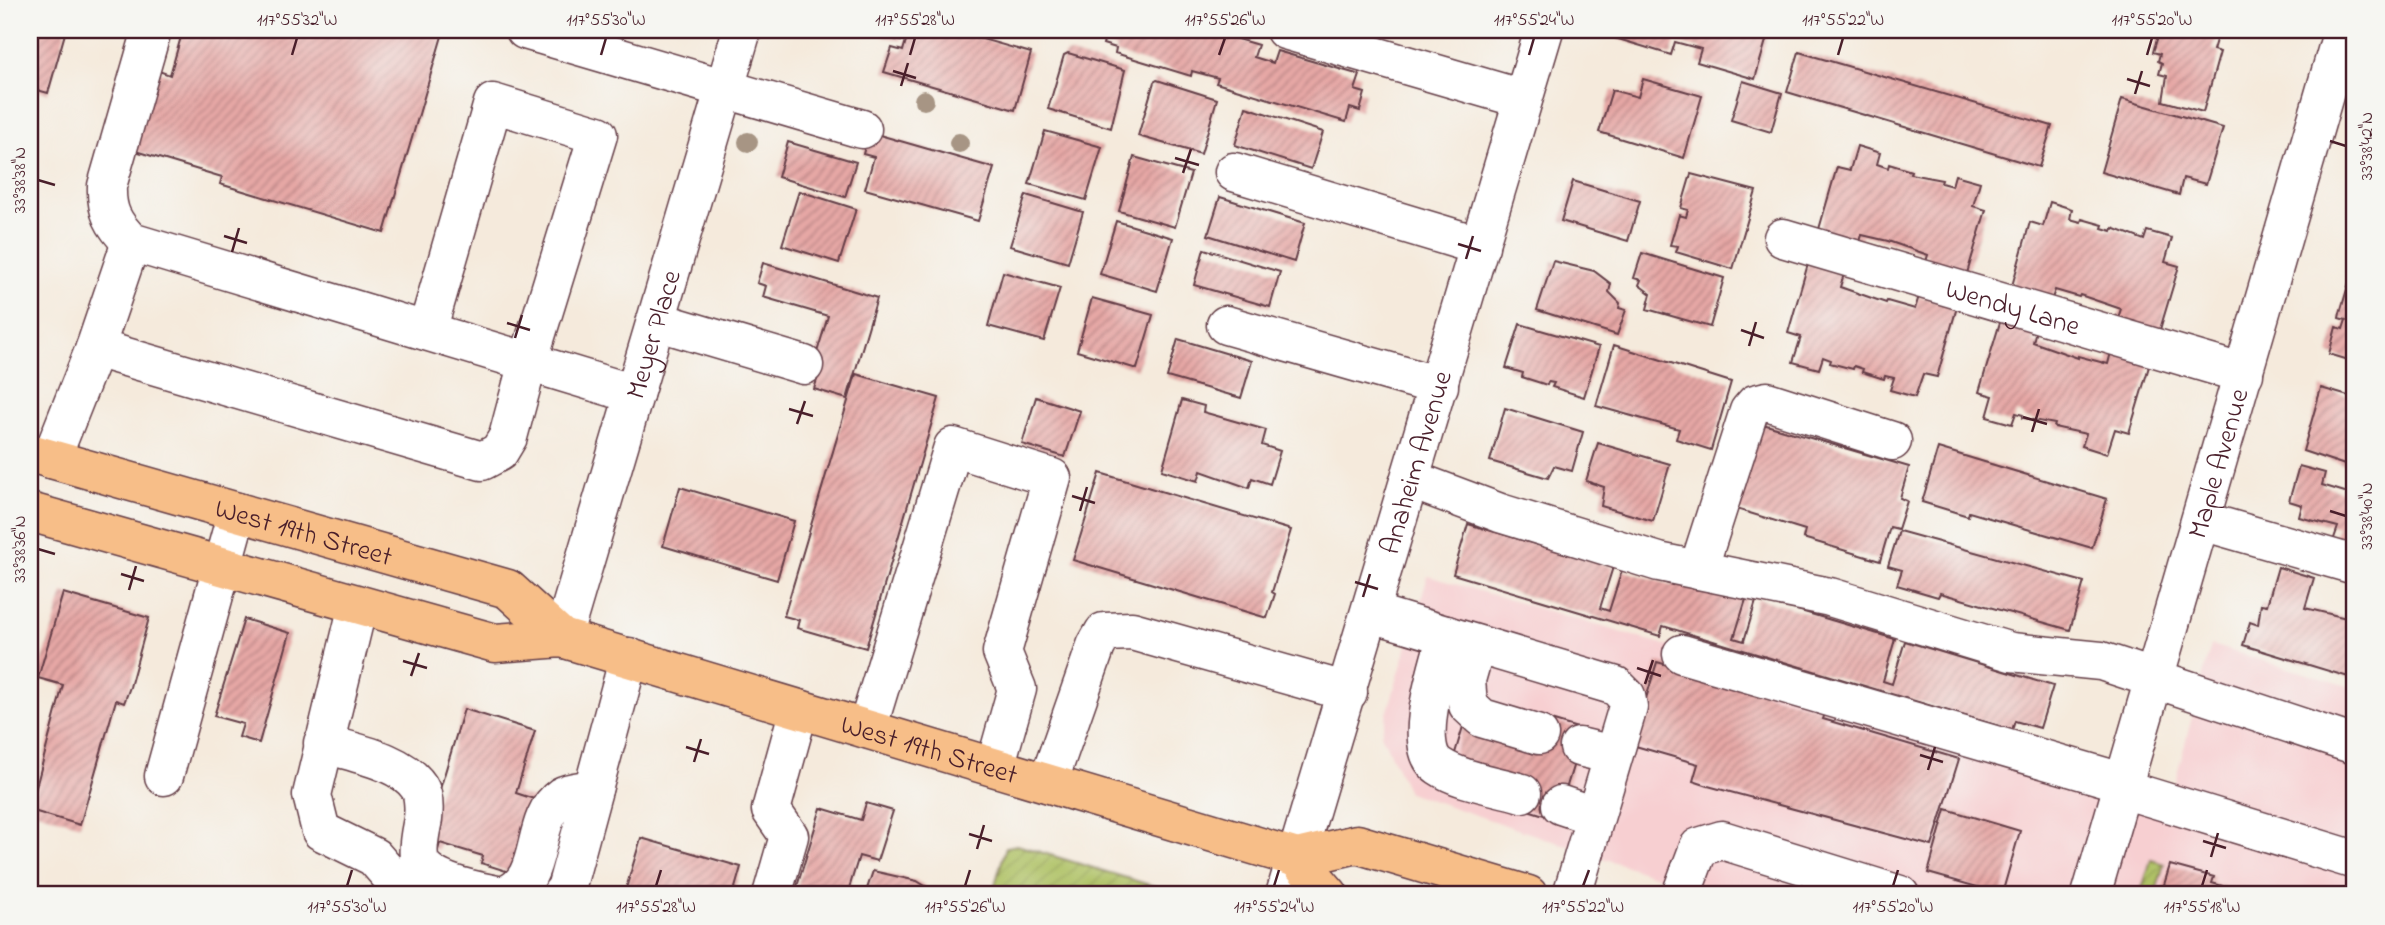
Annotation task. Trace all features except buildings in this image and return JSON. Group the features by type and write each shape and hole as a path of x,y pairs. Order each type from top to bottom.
{"main road":[{"name":"West 19th Street","path":"40,456 508,589 562,638"},
{"name":"West 19th Street","path":"30,512 495,643 562,638 1297,858 1357,844 1528,895"},
{"path":"1297,858 1329,895"}],"street":[{"path":"152,30 107,186 106,208 116,226 131,242 634,394"},
{"path":"525,30 862,129"},
{"name":"Meyer Place","path":"562,638 742,30"},
{"path":"1285,30 1523,99"},
{"name":"Anaheim Avenue","path":"1285,895 1412,480 1544,30"},
{"name":"Maple Avenue","path":"2091,895 2343,30"},
{"path":"95,348 482,461 499,452 508,437 527,362 598,135 493,103 427,331"},
{"path":"1234,172 1480,246"},
{"name":"Wendy Lane","path":"1783,238 2244,374"},
{"path":"40,456 95,348 131,242"},
{"path":"656,321 804,365"},
{"path":"1226,325 1439,386"},
{"path":"1698,570 1749,411 1755,404 1767,401 1892,441"},
{"path":"867,729 953,447 1052,478 1002,652 1017,689 995,767"},
{"path":"1412,480 1500,513 1659,562 1764,581 1830,597 2011,652 2101,661 2355,745"},
{"path":"164,776 237,512"},
{"path":"2202,521 2355,565"},
{"path":"358,605 312,795 321,831 374,857 407,895"},
{"path":"1371,613 1616,686 1626,696 1628,707 1596,751 1578,811 1572,895"},
{"path":"1048,783 1096,646 1104,632 1132,631 1348,692"},
{"path":"1461,640 1468,705 1482,718 1539,735"},
{"path":"1461,640 1426,724 1430,757 1437,766 1457,774 1522,793"},
{"path":"1682,654 2124,786 2355,860"},
{"path":"561,895 566,889 629,657"},
{"path":"772,895 789,836 771,810 799,709"},
{"path":"323,743 405,772 421,790 424,813 418,859 425,869 434,877 467,890 498,895"},
{"path":"505,895 518,890 529,876 550,808 564,794 593,789"},
{"path":"1681,895 1699,847 1722,840 1900,895"}],"shaded area":[{"path":"1428,576 2172,793 2211,645 2355,688 2355,895 1712,895 1408,792 1381,734"}],"green space":[{"path":"1017,845 1183,895 998,895 994,888 1006,847"},
{"path":"2151,860 2164,864 2155,895 2140,895"}]}
